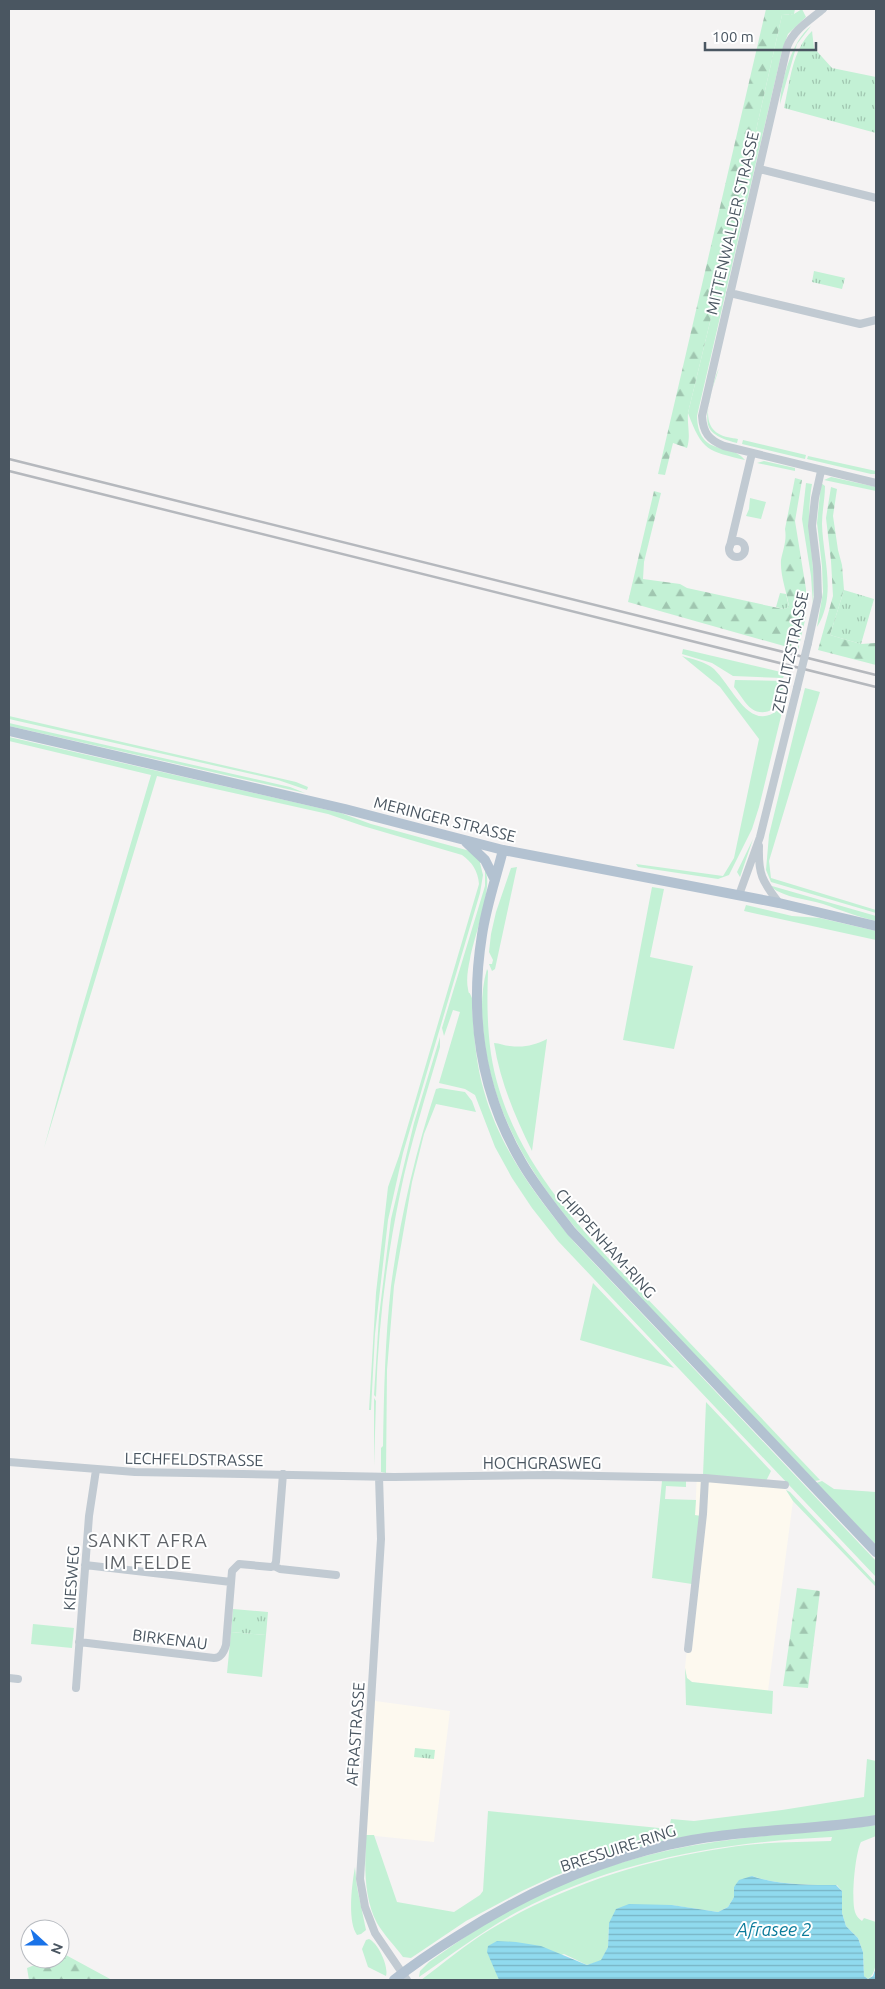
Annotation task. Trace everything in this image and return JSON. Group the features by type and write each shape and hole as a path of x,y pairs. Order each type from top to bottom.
{"main road":[{"name":"MERINGER STRASSE","path":"9,731 336,806 503,850 740,895 876,926"},
{"path":"463,840 485,860 495,880"},
{"name":"CHIPPENHAM-RING","path":"503,850 482,933 478,961 476,996 478,1033 484,1072 493,1102 522,1163 571,1231 876,1552"},
{"name":"BRESSUIRE-RING","path":"401,1978 419,1960 483,1920 523,1898 584,1872 627,1857 692,1840 876,1820"}],"street":[{"name":"MITTENWALDER STRASSE","path":"752,453 714,442 706,435 702,426 702,416 790,38 823,9"},
{"path":"759,169 876,198"},
{"path":"730,293 860,324 876,320"},
{"path":"730,546 752,453 876,483"},
{"name":"ZEDLITZSTRASSE","path":"740,895 760,836 818,597 817,567 812,526 814,498 821,471"},
{"name":"ZEDLITZSTRASSE","path":"760,836 758,864 761,878 779,903"},
{"name":"LECHFELDSTRASSE","path":"9,1462 96,1470 379,1477"},
{"name":"KIESWEG","path":"76,1688 89,1516 96,1470"},
{"path":"274,1566 277,1557 283,1474"},
{"name":"HOCHGRASWEG","path":"379,1477 546,1475 704,1478 785,1485"},
{"name":"AFRASTRASSE","path":"379,1477 381,1539 360,1879 365,1907 375,1933 401,1978"},
{"path":"688,1649 703,1514 704,1478"},
{"path":"85,1565 231,1582 232,1571 239,1564 274,1566 280,1569 336,1575"},
{"name":"BIRKENAU","path":"80,1642 217,1658 224,1652 231,1582"},
{"path":"9,1678 18,1679"}],"shaded area":[{"path":"697,1474 784,1487 793,1501 768,1691 692,1682 687,1678 685,1668 701,1516 695,1516"},
{"path":"375,1701 450,1711 434,1842 366,1835"}],"green space":[{"path":"766,9 795,9 794,14 782,15 688,413 689,439 687,448 673,443 665,475 658,474"},
{"path":"802,9 806,17 788,34 782,51 697,416 699,429 703,438 709,444 732,451 745,460 722,454 708,447 702,442 688,413 782,15 794,14"},
{"path":"811,26 797,44 780,104 785,73 793,51 798,41 804,32"},
{"path":"812,31 814,48 832,68 876,77 876,133 784,108 796,57 800,47"},
{"path":"814,271 845,278 842,289 812,282"},
{"path":"709,406 709,421 712,428 721,435 738,439 737,443 726,440 712,432 707,421 707,414"},
{"path":"743,440 806,455 805,459 742,444"},
{"path":"808,456 876,471 876,474 807,459"},
{"path":"764,461 795,468 795,471 757,463"},
{"path":"831,477 876,487 876,491 824,480"},
{"path":"795,478 802,480 795,521 806,589 806,616 788,634 792,641 791,648 628,602 654,491 661,493 644,562 643,579 680,584 687,588 783,609 789,607 781,560"},
{"path":"806,483 812,484 809,515 814,590 813,605 811,576 802,519"},
{"path":"821,483 825,486 822,524 828,590 823,615 817,627 823,592 817,523"},
{"path":"831,487 837,489 833,516 842,565 844,590 830,635 861,644 876,643 876,665 818,650 833,596 826,518"},
{"path":"750,498 766,502 761,519 746,516"},
{"path":"844,590 874,599 861,644 830,635"},
{"path":"780,593 786,594 789,607 783,609 776,607"},
{"path":"806,616 798,650 798,634 791,628"},
{"path":"683,649 785,673 783,678 733,676 712,663 682,654"},
{"path":"682,656 714,669 737,699 753,714 763,716 773,713 784,704 752,829 729,875 718,879 638,867 636,864 723,876 734,858 759,739 720,687"},
{"path":"735,680 784,681 778,705 772,710 764,712 752,709 734,687"},
{"path":"805,688 820,692 769,861 771,878 876,910 876,913 771,882 766,870 769,835"},
{"path":"9,716 296,782 308,787 307,790 278,780 9,719"},
{"path":"9,723 290,787 305,793 9,726"},
{"path":"9,737 341,813 371,824 470,851 482,861 480,863 483,875 480,893 403,1153 388,1220 375,1334 371,1410 369,1410 376,1293 388,1187 399,1156 479,884 474,867 462,855 328,814 157,776 44,1148 79,1019 151,775 9,741"},
{"path":"753,839 740,877 737,872"},
{"path":"517,867 495,969 492,971 489,964 492,964 493,960 489,952 496,912 511,868"},
{"path":"485,870 487,888 469,963 467,985 472,999 481,1081 491,1112 510,1153 547,1208 575,1243 876,1561 876,1577 558,1241 532,1208 512,1178 495,1147 475,1095 465,1089 439,1083 460,1012 453,1010 444,1036 442,1028 485,886"},
{"path":"772,886 876,916 876,921 823,904 789,896 777,891"},
{"path":"652,887 664,889 650,957 693,966 674,1049 623,1040"},
{"path":"746,905 792,916 820,918 876,931 876,940 744,911"},
{"path":"487,969 491,1054 500,1094 515,1131 535,1166 583,1230 820,1480 815,1481 610,1267 556,1203 532,1169 512,1133 496,1094 486,1052 482,1021 482,1000"},
{"path":"440,1037 440,1047 408,1157 395,1219 384,1295 376,1397 374,1395 379,1316 391,1219 414,1123"},
{"path":"547,1039 532,1151 509,1098 500,1071 494,1043 515,1047 534,1044"},
{"path":"436,1089 465,1092 472,1101 476,1112 436,1104 424,1134 412,1182 394,1286 387,1370 386,1473 381,1472 381,1448 383,1446 386,1346 391,1286 399,1236 415,1162"},
{"path":"593,1283 674,1368 580,1340"},
{"path":"374,1398 376,1401 374,1466"},
{"path":"706,1402 771,1471 766,1481 703,1475"},
{"path":"662,1481 686,1481 686,1487 666,1486 665,1499 696,1500 695,1515 701,1516 692,1584 652,1578"},
{"path":"822,1481 834,1489 876,1492 876,1545 816,1483"},
{"path":"786,1490 876,1583 876,1587 793,1501"},
{"path":"797,1588 820,1591 808,1688 783,1686"},
{"path":"233,1609 268,1612 266,1635 231,1632"},
{"path":"33,1624 74,1628 72,1648 31,1644"},
{"path":"231,1632 266,1635 262,1677 227,1673"},
{"path":"685,1668 687,1678 692,1682 773,1691 772,1714 686,1705"},
{"path":"415,1748 435,1750 434,1759 414,1757"},
{"path":"867,1759 876,1761 876,1815 861,1819 669,1839 624,1851 554,1876 522,1891 466,1921 411,1958 403,1957 383,1932 372,1913 366,1880 366,1835 374,1835 397,1902 454,1912 483,1891 488,1811 669,1829 671,1819 694,1821 864,1797"},
{"path":"876,1825 876,1836 861,1842 855,1866 855,1912 862,1921 864,1918 876,1922 875,1969 868,1979 864,1976 863,1952 858,1938 846,1926 842,1913 842,1891 837,1885 783,1883 752,1876 734,1887 734,1897 728,1907 718,1912 671,1905 609,1923 608,1947 601,1961 587,1965 564,1954 497,1974 499,1980 421,1980 491,1929 546,1900 604,1877 695,1853 751,1845 831,1841 832,1837 710,1849 670,1857 592,1879 554,1894 504,1919 419,1977 420,1971 429,1962 490,1921 547,1891 623,1862 702,1844"},
{"path":"355,1867 366,1930 357,1935 351,1912"},
{"path":"369,1939 376,1945 382,1955 387,1972 386,1976 368,1967 362,1949 366,1940"},
{"path":"70,1957 112,1980 29,1980 27,1969 70,1969"}],"water":[{"name":"Afrasee 2","path":"752,1876 783,1883 836,1885 842,1891 842,1913 846,1926 858,1938 863,1952 864,1976 868,1979 873,1976 876,1968 876,1980 499,1980 487,1952 488,1946 497,1941 516,1942 541,1946 587,1965 601,1960 608,1947 609,1923 616,1909 629,1904 672,1905 718,1912 728,1907 734,1897 734,1887 739,1880"}],"railway":[{"path":"9,459 876,675"},
{"path":"9,471 876,687"}],"district":[{"name":"SANKT AFRA IM FELDE","path":"148,1551"}]}
